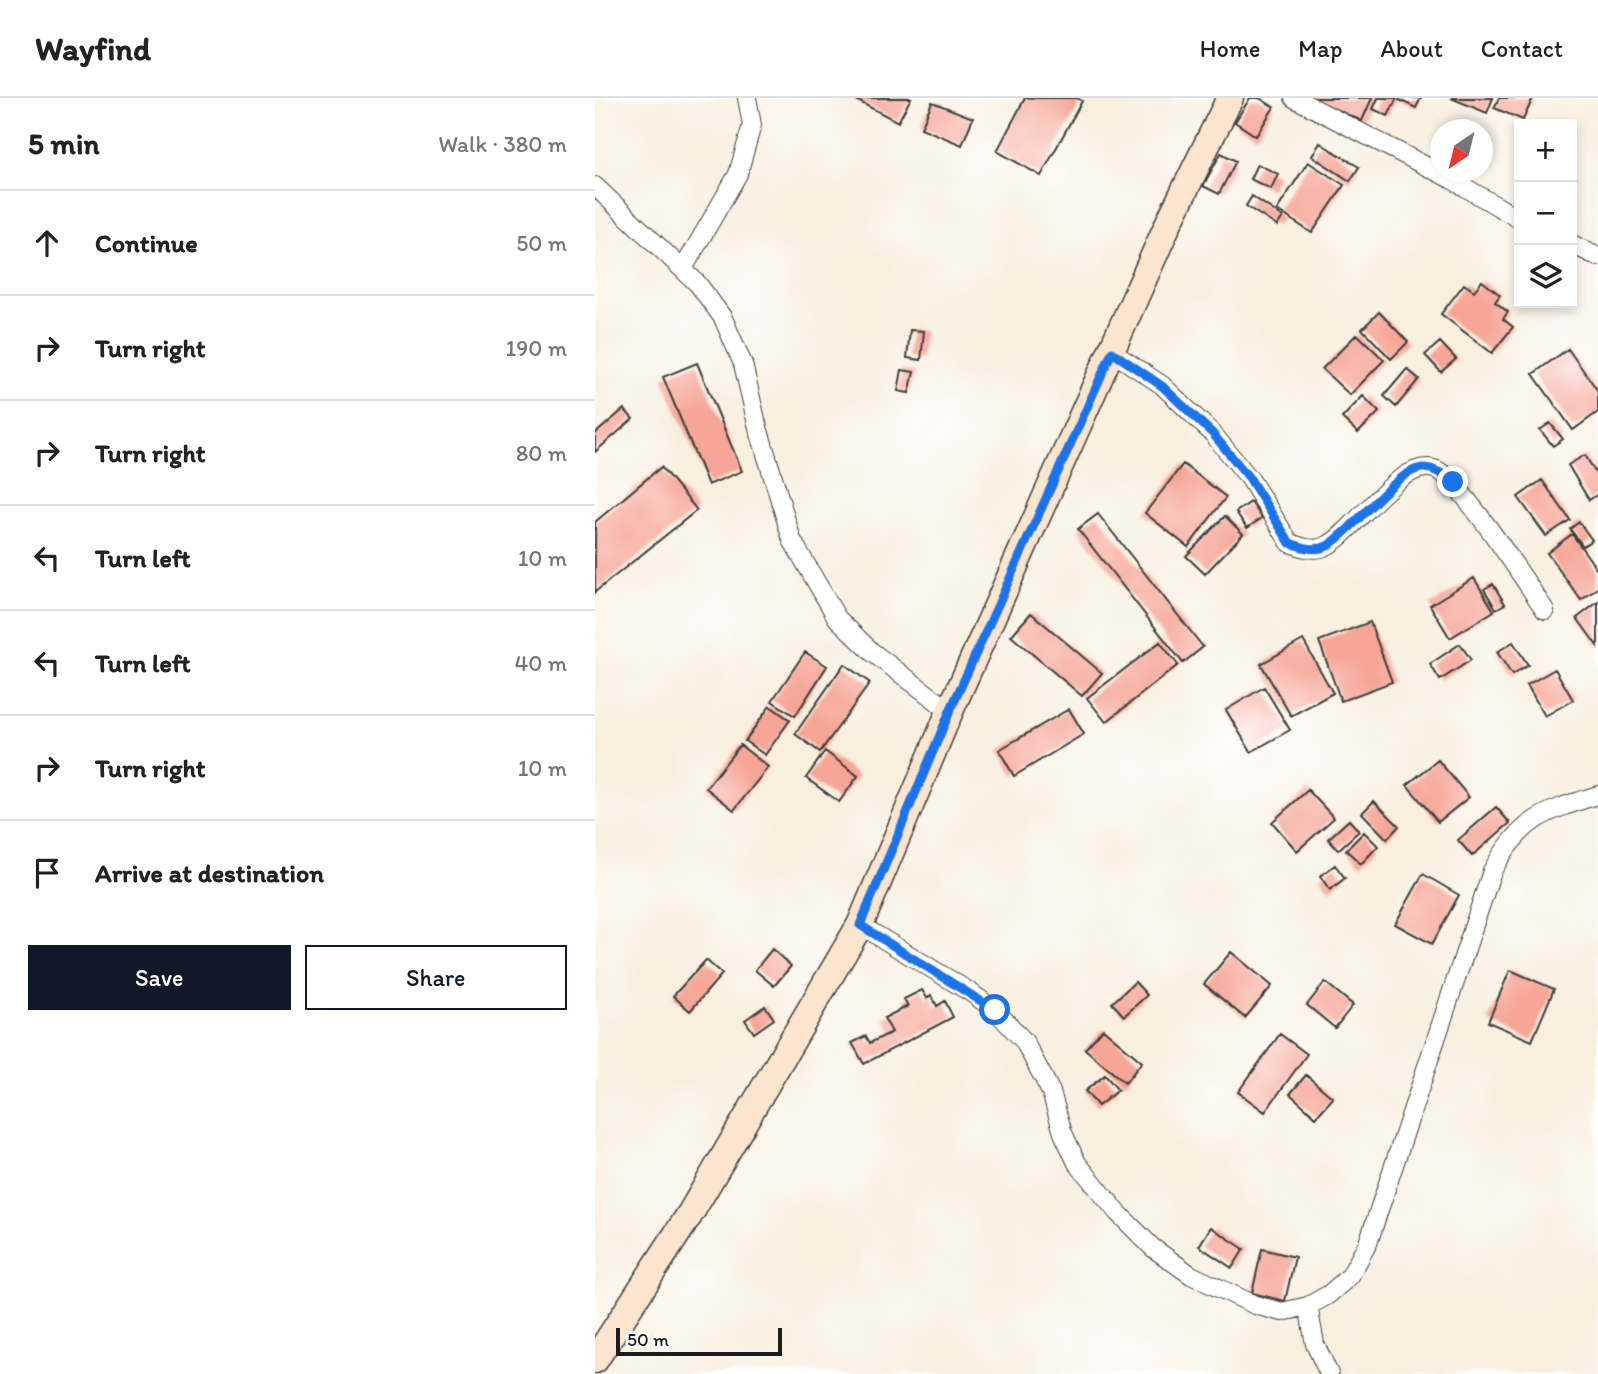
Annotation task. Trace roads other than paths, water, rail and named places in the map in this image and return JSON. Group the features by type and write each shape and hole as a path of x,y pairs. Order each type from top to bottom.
{"main road":[{"path":"595,1360 690,1214 860,925 950,711 1169,222 1230,98"}],"street":[{"path":"683,270 738,174 752,125 747,98"},
{"path":"1294,98 1514,216"},
{"path":"595,186 698,284 723,318 743,364 757,424 792,540 837,618 872,652 950,711"},
{"path":"1574,245 1598,257"},
{"path":"1112,352 1162,386 1213,434 1250,479 1290,543 1307,549 1325,547 1403,477 1421,468 1437,470 1453,482 1545,610"},
{"path":"860,925 995,1010 1024,1041 1051,1092 1063,1133 1077,1163 1118,1213 1153,1248 1191,1275 1255,1305 1282,1312 1308,1306 1328,1295 1350,1276 1368,1244 1492,872 1502,853 1527,826 1549,811 1598,795"},
{"path":"1308,1306 1315,1344 1329,1374"}]}
